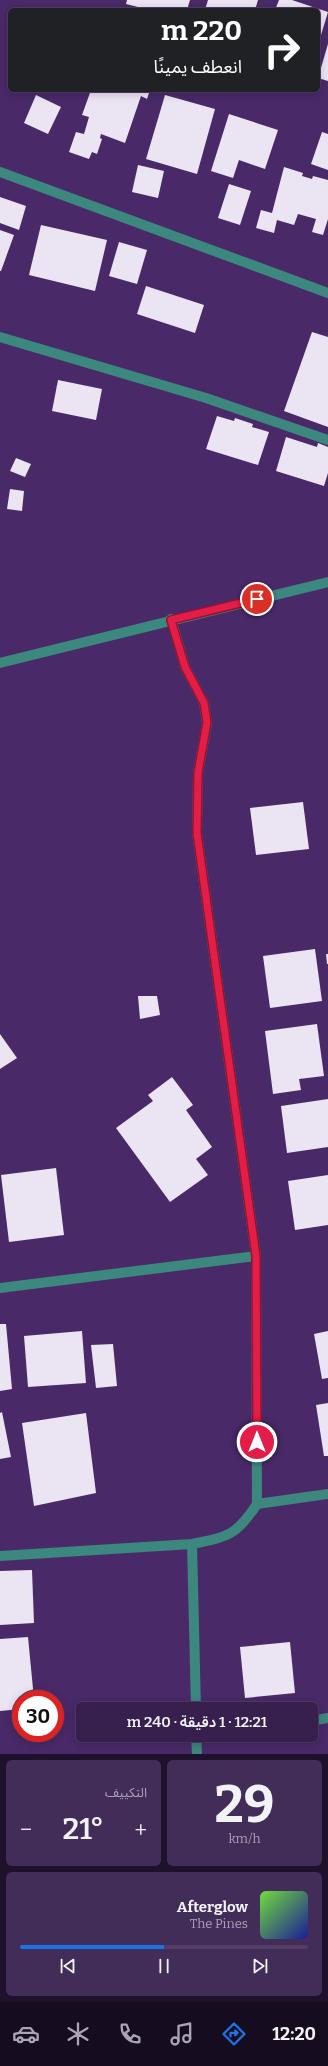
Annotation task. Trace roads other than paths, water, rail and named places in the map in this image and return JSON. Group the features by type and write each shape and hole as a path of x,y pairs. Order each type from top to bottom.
{"street":[{"path":"0,172 328,293"},
{"path":"0,337 206,398 328,440"},
{"path":"0,662 328,582"},
{"path":"0,1556 192,1544 223,1538 246,1522 257,1504 256,1256 197,833 198,773 207,722 204,703 185,667 171,620"},
{"path":"0,1288 256,1256"},
{"path":"257,1504 328,1494"},
{"path":"192,1544 196,1702"},
{"path":"318,1720 328,1718"},
{"path":"197,1754 198,1742"}]}
